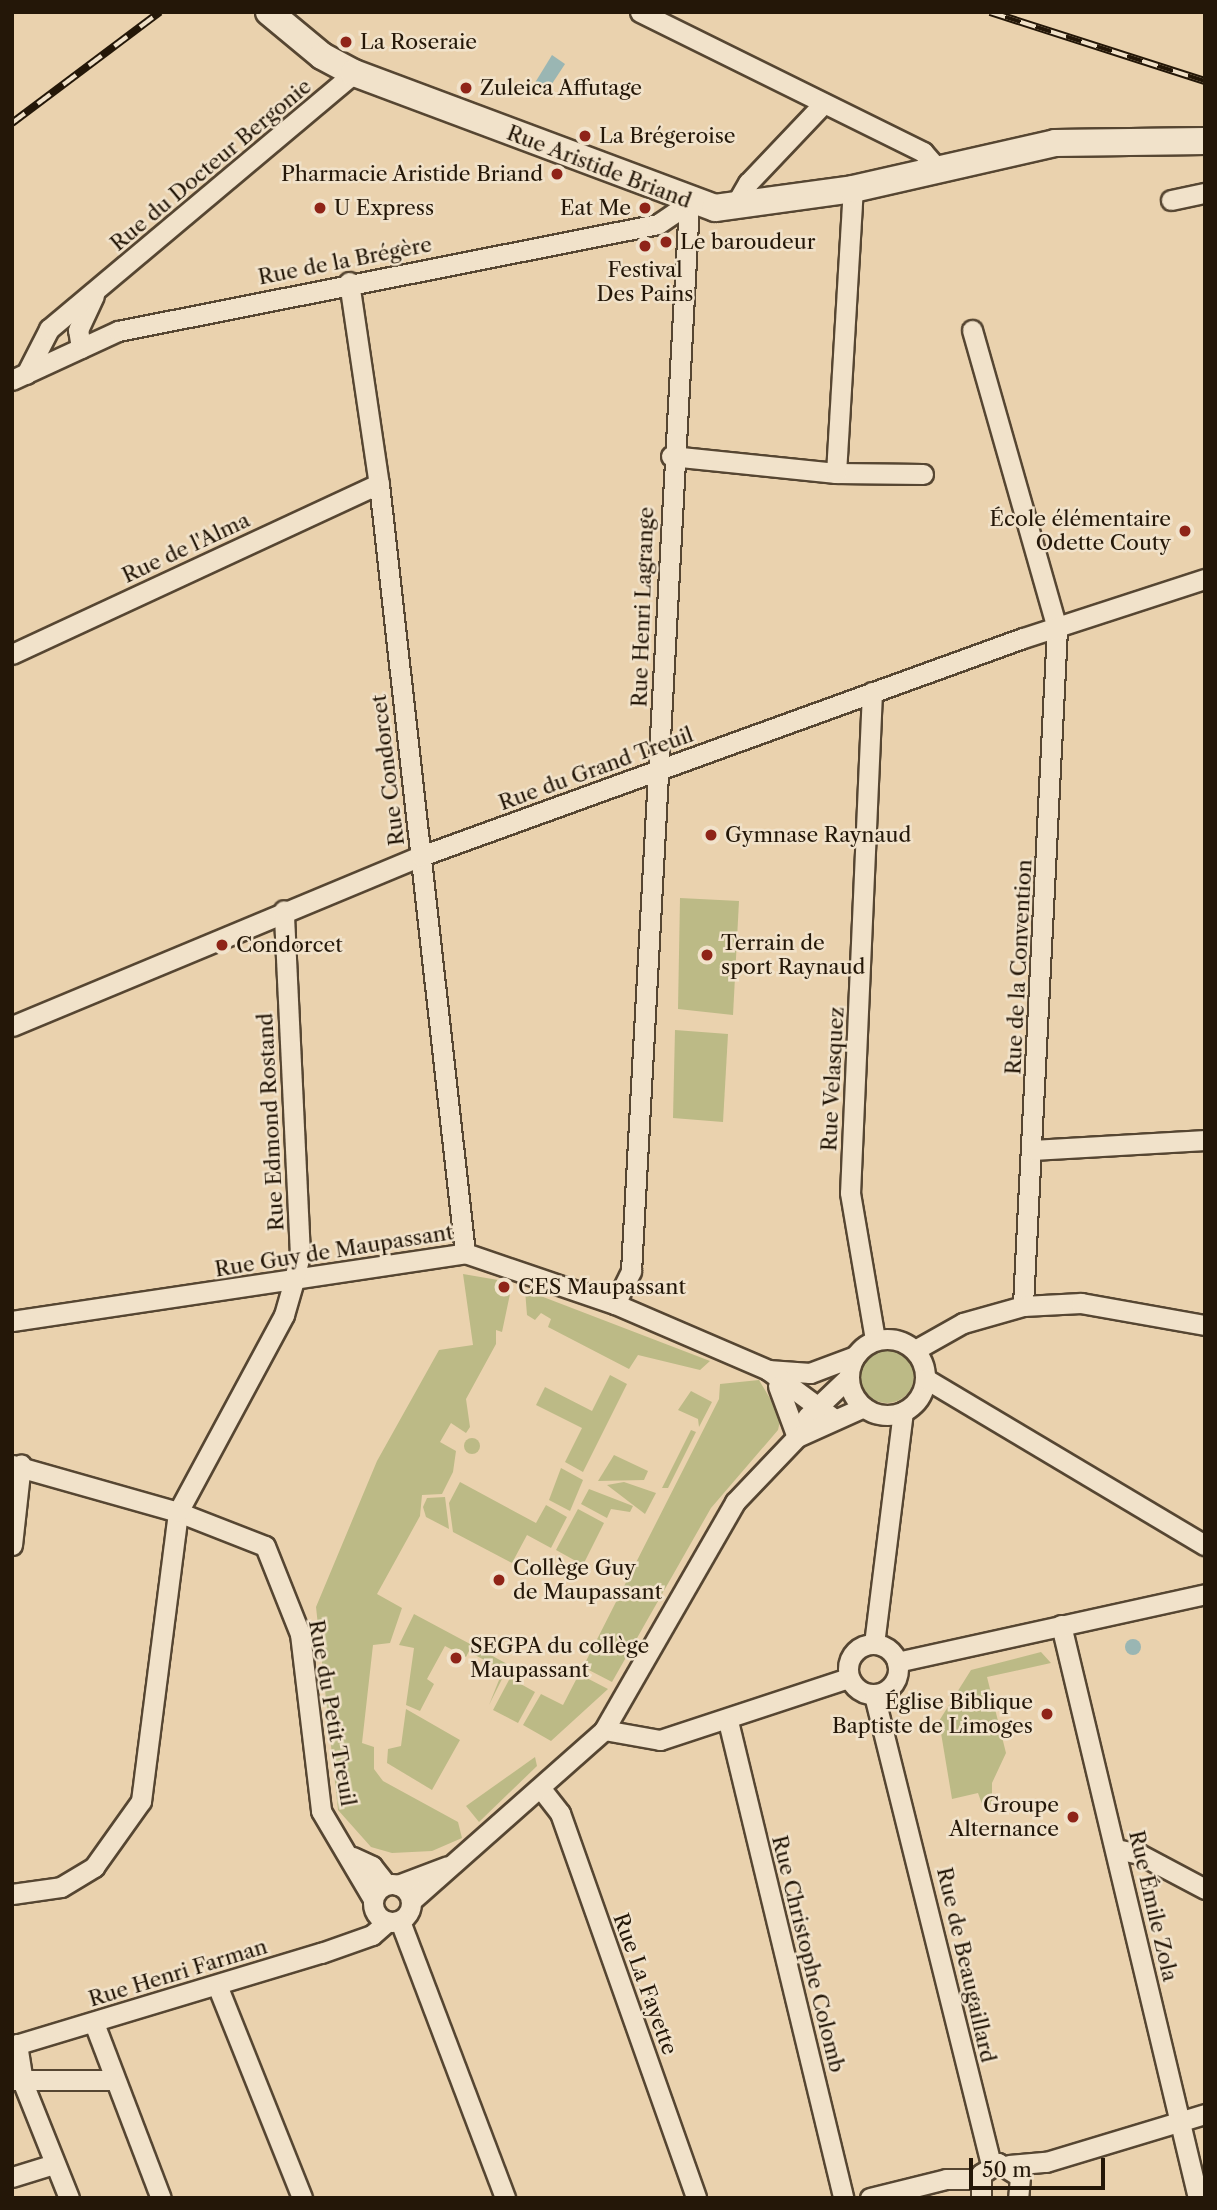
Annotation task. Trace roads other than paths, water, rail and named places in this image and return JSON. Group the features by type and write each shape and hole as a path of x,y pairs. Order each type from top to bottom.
{"street":[{"name":"Rue Aristide Briand","path":"269,12 322,56 354,73 689,203 734,207 853,189 934,166 1055,143 1205,141"},
{"path":"640,12 923,152 934,166"},
{"name":"Rue du Docteur Bergonie","path":"19,377 49,329 354,73"},
{"path":"734,207 748,183 824,103"},
{"path":"836,473 853,189"},
{"path":"1171,201 1205,193"},
{"name":"Rue de la Brégère","path":"19,377 118,331 349,282 658,224 689,203"},
{"name":"Rue Henri Lagrange","path":"615,1304 631,1272 658,769 671,456 689,203"},
{"name":"Rue Condorcet","path":"349,282 379,484 465,1253"},
{"name":"Rue du Docteur Bergonie","path":"81,348 78,330 96,292"},
{"name":"Rue de la Convention","path":"972,330 1058,629 1023,1306"},
{"path":"671,456 836,473 923,474"},
{"name":"Rue de l'Alma","path":"12,654 379,484"},
{"name":"Rue du Grand Treuil","path":"12,1026 284,910 421,856 872,692 1205,579"},
{"name":"Rue Velasquez","path":"872,692 850,1193 875,1340"},
{"name":"Rue Edmond Rostand","path":"178,1512 284,1315 300,1255 284,910"},
{"path":"1033,1150 1205,1140"},
{"name":"Rue Guy de Maupassant","path":"12,1321 293,1283 465,1253 615,1304 768,1370 823,1414"},
{"path":"915,1350 963,1323 1023,1306 1081,1303 1205,1325"},
{"path":"386,1904 411,1901 448,1866 542,1790 604,1730 735,1502 797,1437 823,1414 849,1377 855,1356 875,1340 896,1339 915,1350 926,1379 1205,1545"},
{"name":"Rue Guy de Maupassant","path":"768,1370 810,1373 855,1356"},
{"path":"768,1370 789,1402 797,1437"},
{"path":"849,1377 864,1407"},
{"path":"823,1414 864,1407 883,1415 903,1412 919,1399 926,1379"},
{"path":"874,1644 903,1412"},
{"path":"12,1545 16,1465"},
{"name":"Rue du Petit Treuil","path":"16,1465 178,1512 265,1546 300,1634 321,1811 386,1904 505,2198"},
{"path":"12,1894 61,1887 94,1867 141,1801 149,1757 178,1512"},
{"path":"897,1662 1205,1594"},
{"name":"Rue Émile Zola","path":"1062,1625 1198,2198"},
{"path":"874,1644 897,1662"},
{"path":"849,1678 852,1654 874,1644"},
{"path":"849,1678 874,1695 894,1684 897,1662"},
{"path":"604,1730 660,1740 728,1721 849,1678"},
{"name":"Rue de Beaugaillard","path":"874,1695 990,2177 1019,2194"},
{"name":"Rue Christophe Colomb","path":"728,1721 843,2198"},
{"name":"Rue La Fayette","path":"542,1790 560,1813 696,2198"},
{"path":"1116,1849 1139,1854 1205,1889"},
{"path":"386,1904 448,1866"},
{"name":"Rue Henri Farman","path":"69,2198 18,2081 15,2045 353,1942 386,1904"},
{"path":"217,1985 302,2198"},
{"path":"94,2023 110,2080 161,2198"},
{"path":"18,2081 110,2080"},
{"path":"870,2198 946,2179 990,2177 1205,2114"},
{"path":"1019,2194 1046,2162"},
{"path":"12,2176 54,2164"}],"water":[{"path":"552,55 565,64 546,93 533,86"},
{"path":"1133,1639 1139,1641 1139,1653 1133,1655 1127,1653 1125,1647 1127,1641"}],"railway":[{"path":"12,123 160,12"},
{"path":"990,12 1205,81"}],"place":[{"name":"La Roseraie","path":"346,42"},
{"name":"Zuleica Affutage","path":"466,88"},
{"name":"La Brégeroise","path":"585,136"},
{"name":"Pharmacie Aristide Briand","path":"557,174"},
{"name":"U Express","path":"320,208"},
{"name":"Eat Me","path":"645,208"},
{"name":"Le baroudeur","path":"666,242"},
{"name":"Festival Des Pains","path":"645,246"},
{"name":"École élémentaire Odette Couty","path":"1185,531"},
{"name":"Gymnase Raynaud","path":"711,835"},
{"name":"Condorcet","path":"222,945"},
{"name":"Terrain de sport Raynaud","path":"707,955"},
{"name":"CES Maupassant","path":"504,1287"},
{"name":"Collège Guy de Maupassant","path":"499,1580"},
{"name":"SEGPA du collège Maupassant","path":"456,1658"},
{"name":"Église Biblique Baptiste de Limoges","path":"1047,1714"},
{"name":"Groupe Alternance","path":"1073,1817"}]}
